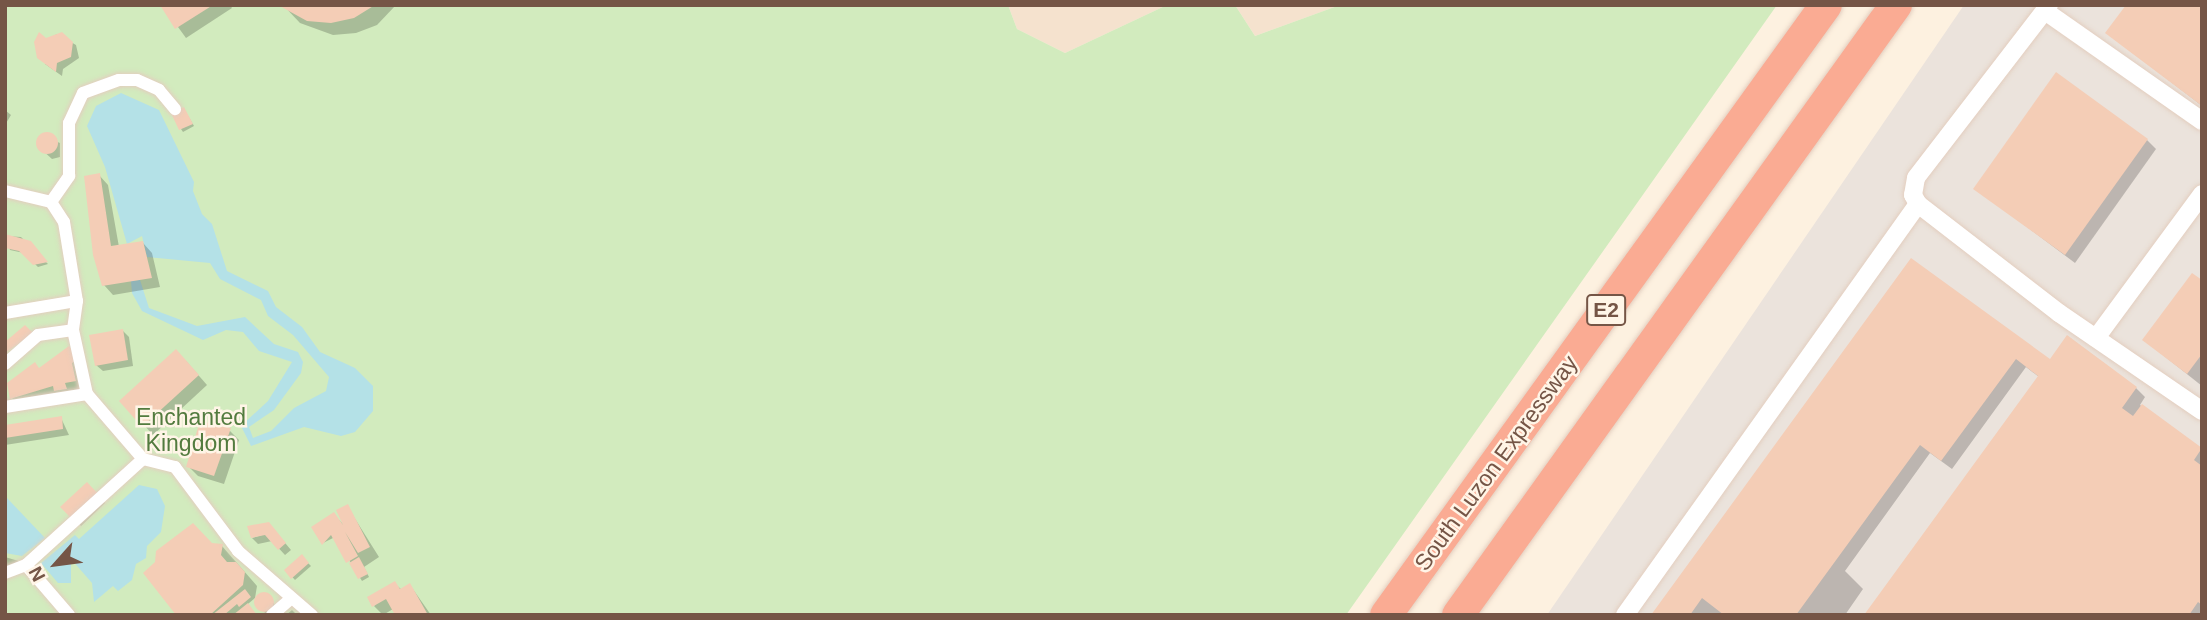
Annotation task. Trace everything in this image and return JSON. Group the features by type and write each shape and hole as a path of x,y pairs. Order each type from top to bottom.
{"highway":[{"name":"South Luzon Expressway","path":"1386,615 1826,5"},
{"name":"E2","path":"1458,615 1896,5"}],"street":[{"path":"2202,121 2047,8 1916,178 1913,195 1918,204 2096,338 2202,411"},
{"path":"51,202 69,176 69,123 83,93 119,80 137,80 159,90 175,109"},
{"path":"5,191 51,202 64,222 77,301 73,330 87,394 143,459 175,467 238,551 289,600 312,615"},
{"path":"2096,338 2202,194"},
{"path":"1625,615 1918,204"},
{"path":"5,313 77,301"},
{"path":"5,364 38,335 73,330"},
{"path":"5,407 87,394"},
{"path":"5,573 26,565 143,459"},
{"path":"26,565 69,615"},
{"path":"272,615 289,600"}],"shaded area":[{"path":"1008,5 1167,5 1065,53 1017,29"},
{"path":"1235,5 1340,5 1255,36"},
{"path":"1964,5 2202,5 2202,615 1547,615"}],"green space":[{"name":"Enchanted Kingdom","path":"5,5 1008,5 1017,29 1065,53 1167,5 1235,5 1255,36 1340,5 1777,5 1346,615 5,615"}],"water":[{"path":"121,93 159,110 194,182 193,191 202,214 212,224 227,271 268,291 276,307 302,327 320,352 355,368 373,386 373,411 355,432 341,436 304,427 251,446 241,426 268,401 292,362 259,351 243,332 226,330 203,340 142,311 132,293 131,281 140,280 149,308 197,326 245,317 274,344 298,352 303,362 301,373 274,410 249,427 253,438 271,431 294,408 326,391 329,377 293,335 268,316 261,300 220,279 210,263 147,257 142,236 127,244 105,167 87,126 96,106"},
{"path":"139,485 157,489 165,506 161,532 147,546 146,558 136,564 132,580 118,591 113,586 94,602 92,583 71,559 71,583 58,583 41,563 75,535 79,539"},
{"path":"7,498 45,538 22,556 5,553"}],"building":[{"path":"160,5 213,5 175,29"},
{"path":"278,5 375,5 354,18 331,23 307,21"},
{"path":"2126,5 2202,5 2202,106 2105,33"},
{"path":"39,32 46,38 62,32 73,42 71,57 57,63 56,72 37,58 34,42"},
{"path":"2056,72 2148,139 2065,255 1973,189"},
{"path":"184,107 193,124 179,130 171,113"},
{"path":"47,132 55,135 58,143 55,151 47,154 39,151 36,143 39,135"},
{"path":"100,173 111,246 143,241 152,278 102,286 93,255 84,176"},
{"path":"5,234 31,241 48,262 33,265 19,251 5,248"},
{"path":"1911,258 2050,359 2067,335 2137,387 2122,408 2133,416 2142,404 2202,448 2194,460 2202,466 2202,605 2198,602 2189,615 1864,615 2038,376 2016,359 1941,461 1920,445 1796,615 1724,615 1702,598 1690,615 1651,615"},
{"path":"2192,273 2202,280 2202,354 2187,374 2142,340"},
{"path":"25,325 33,333 5,353 5,342"},
{"path":"123,329 128,360 95,366 89,335"},
{"path":"69,346 78,359 72,363 76,381 65,383 67,389 54,391 53,386 10,399 7,383 35,362 39,368"},
{"path":"176,349 199,375 142,427 119,401"},
{"path":"62,416 63,429 5,438 5,425"},
{"path":"200,421 231,428 214,476 186,467"},
{"path":"87,482 100,496 74,521 60,507"},
{"path":"348,504 370,547 358,553 345,532 358,556 346,563 331,535 322,545 311,527 334,512 343,525 336,510"},
{"path":"269,522 286,543 278,550 265,535 251,538 247,526"},
{"path":"193,523 212,543 223,544 221,555 227,562 236,562 245,572 243,585 210,615 176,615 143,573 155,562 156,551"},
{"path":"302,554 309,563 291,579 284,570"},
{"path":"359,557 368,574 358,579 349,563"},
{"path":"395,581 400,589 410,583 428,615 395,615 386,599 372,607 367,597"},
{"path":"245,589 251,597 239,607 237,604 224,615 212,615"},
{"path":"264,592 271,595 274,602 271,609 264,612 257,609 254,602 257,595"},
{"path":"248,603 257,615 233,615"}]}
